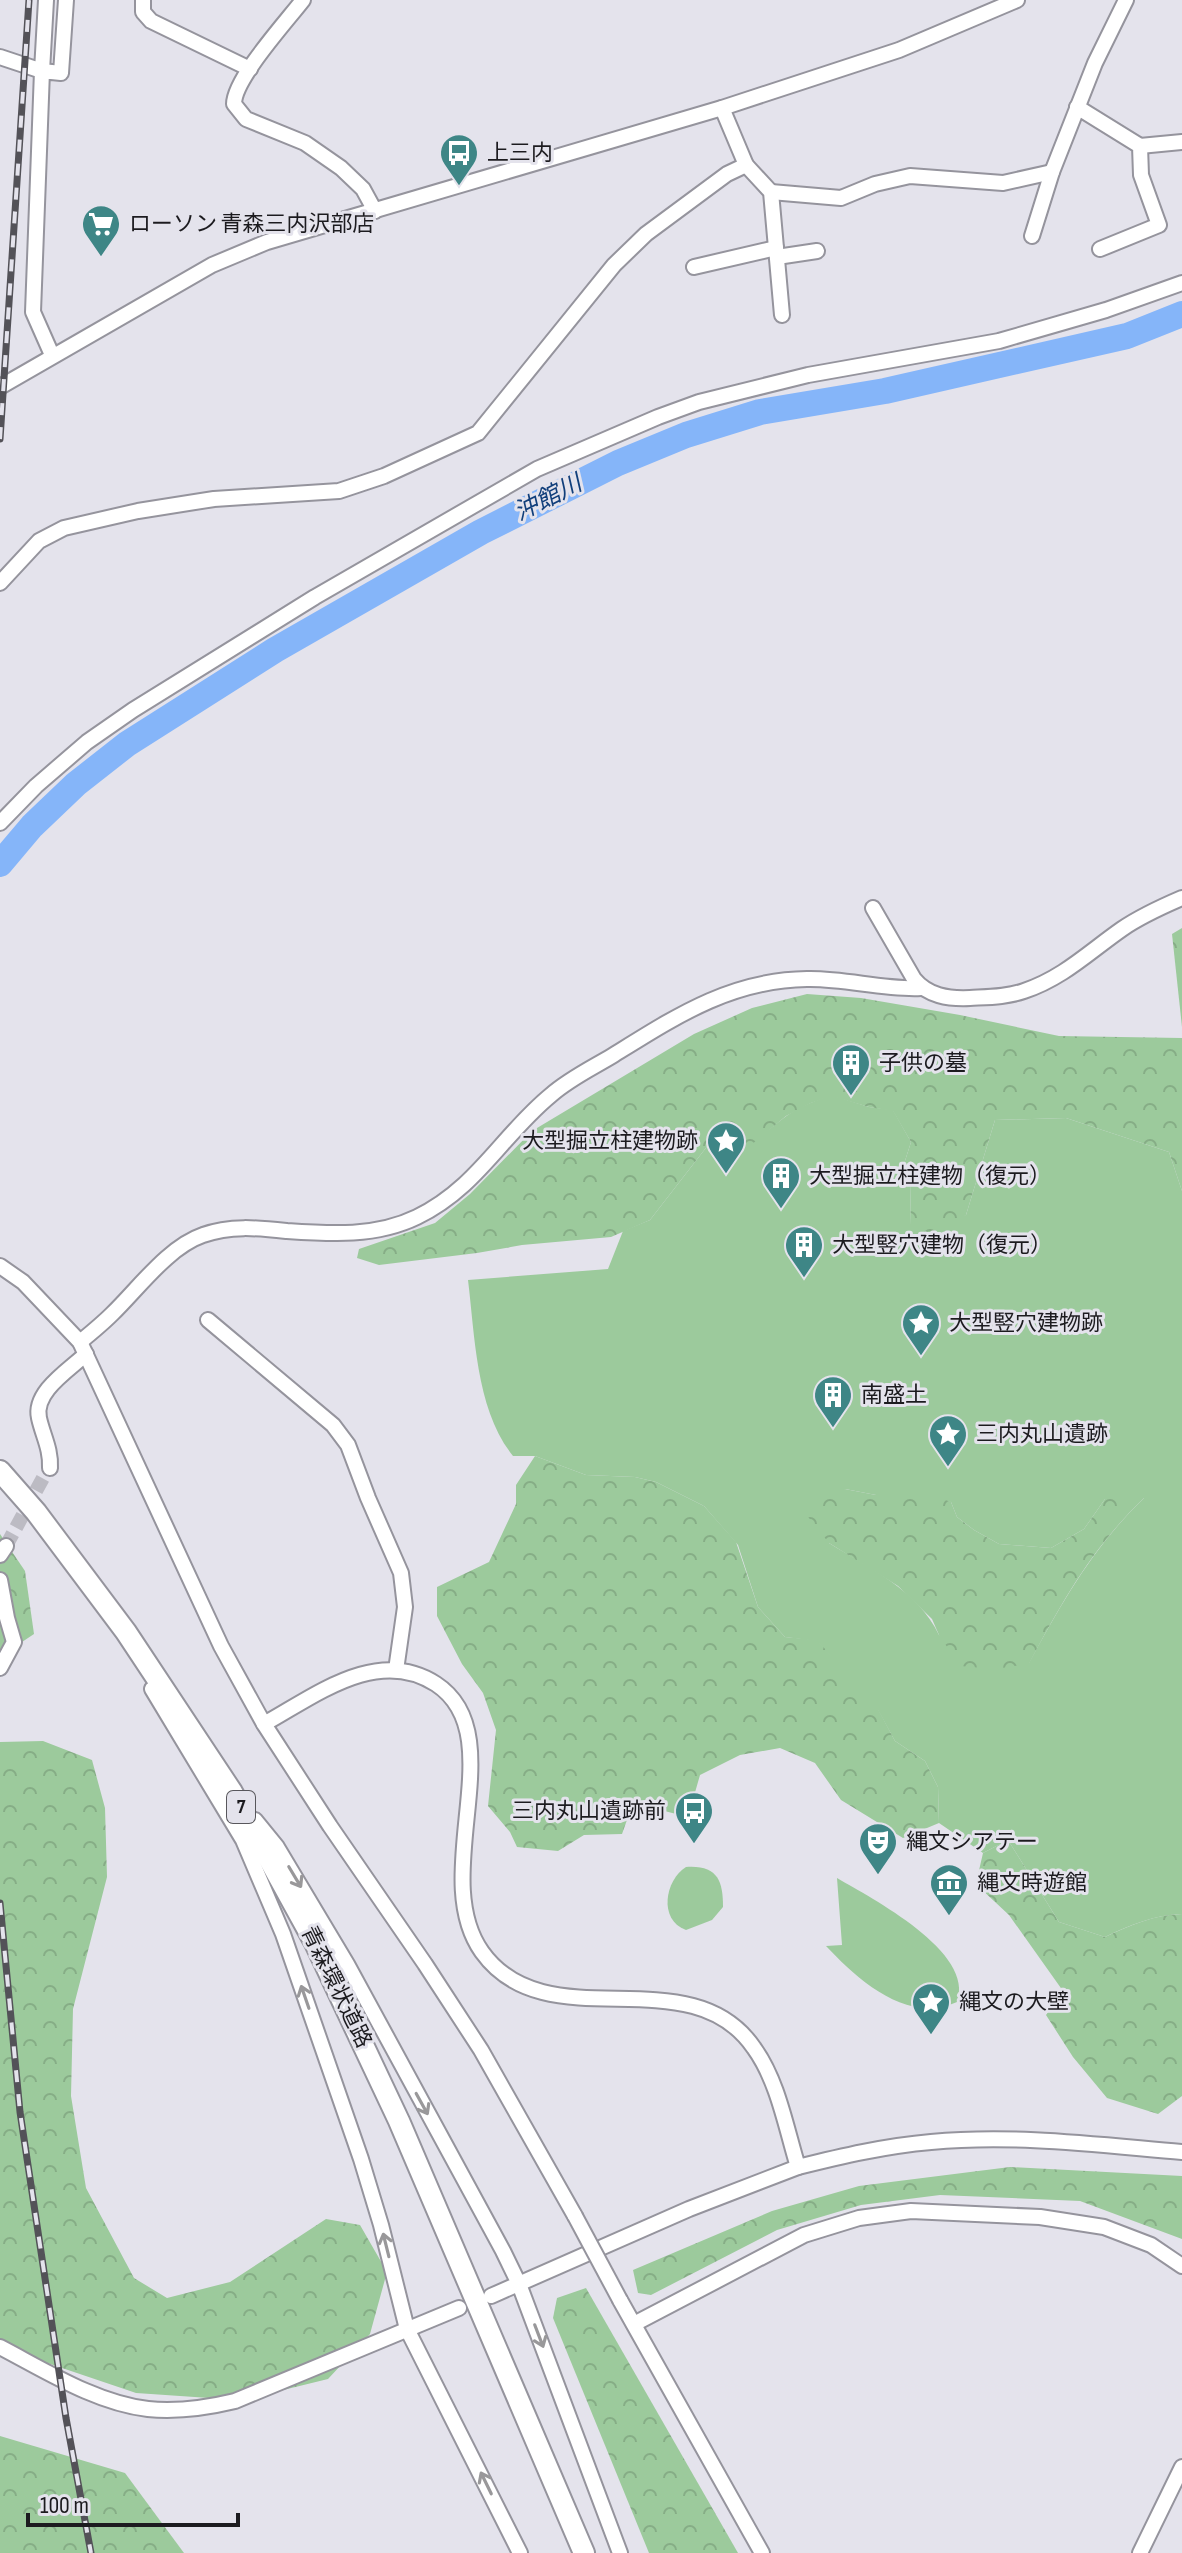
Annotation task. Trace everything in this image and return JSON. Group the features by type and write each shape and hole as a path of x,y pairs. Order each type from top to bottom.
{"highway":[{"path":"0,1459 20,1494"},
{"name":"青森環状道路","path":"0,1471 36,1512 126,1632 232,1792 315,1943 399,2121 584,2553"},
{"path":"0,1480 36,1512"}],"street":[{"path":"46,0 33,312 52,355"},
{"path":"0,57 42,71 61,73 66,0"},
{"path":"143,0 143,12 151,21 250,69"},
{"path":"303,0 250,69 234,95 234,104 246,119 305,143 341,168 363,189 375,211"},
{"path":"0,387 212,265 267,242 722,108 899,50 1017,0"},
{"path":"1032,236 1077,107 1126,0"},
{"path":"1077,107 1140,146 1182,142"},
{"path":"722,108 746,165 771,192 782,315"},
{"path":"1100,249 1159,225 1141,175 1140,146"},
{"path":"0,583 39,541 64,528 138,511 214,499 339,491 384,476 478,433 614,265 646,234 727,174 746,165"},
{"path":"771,192 841,198 875,184 910,176 1003,183 1052,172"},
{"path":"694,267 776,253 817,251"},
{"path":"0,823 36,786 87,742 133,710 315,597 537,469 699,402 808,375 999,341 1106,310 1182,283"},
{"path":"50,1468 51,1452 38,1415 40,1397 111,1314 158,1266 200,1235 246,1227 322,1234 356,1233 390,1228 418,1217 445,1201 472,1179 552,1093 704,1001 736,990 773,981 808,978 903,989 921,988 944,997 995,997 1021,992 1071,969 1123,928 1182,898"},
{"path":"873,908 921,988"},
{"path":"0,1266 23,1282 83,1348 221,1646 264,1724 481,2050 762,2553"},
{"path":"208,1320 333,1425 348,1445 401,1573 405,1590 396,1670"},
{"path":"0,1580 14,1642 0,1668"},
{"path":"126,1632 143,1674 243,1840 283,1934 361,2159 407,2329 520,2553"},
{"path":"264,1724 368,1671 396,1670 436,1684 455,1703 471,1743 461,1892 471,1934 483,1953 516,1983 541,1992 572,1998 676,2002 719,2015 739,2030 754,2047 767,2070 798,2167"},
{"path":"232,1792 277,1847 347,1964 519,2284 620,2553"},
{"path":"491,2296 689,2209 798,2167 869,2150 931,2142 992,2139 1182,2152"},
{"path":"634,2324 804,2235 859,2218 911,2211 1040,2217 1104,2227 1151,2245 1182,2266"},
{"path":"0,2347 89,2392 120,2403 147,2409 206,2408 235,2401 459,2308"},
{"path":"1140,2553 1182,2467"}],"green space":[{"path":"1182,928 1182,1027 1172,934"},
{"path":"807,994 861,998 1059,1036 1182,1038 1182,1191 1169,1152 1066,1118 995,1120 966,1215 931,1238 911,1225 910,1179 904,1164 911,1142 893,1111 831,1096 786,1116 751,1145 712,1140 650,1220 611,1237 522,1245 379,1265 357,1258 359,1249 435,1223 470,1194 532,1131 694,1034 752,1008"},
{"path":"831,1095 869,1107 893,1110 911,1142 904,1164 910,1179 911,1225 966,1215 995,1120 1066,1118 1169,1152 1182,1191 1182,1914 1142,1921 1105,1937 1059,1922 1008,1840 983,1853 939,1823 938,1787 925,1761 895,1741 878,1710 817,1641 785,1637 758,1607 738,1545 704,1506 656,1482 635,1477 586,1475 535,1456 513,1456 491,1417 479,1372 468,1280 608,1269 623,1231 650,1220 712,1140 735,1143 752,1140 795,1110","holes":["845,1489 951,1502 957,1517 999,1544 1051,1548 1084,1529 1105,1499 1144,1498 1094,1556 1066,1597 1029,1663 939,1635 930,1619 906,1593 829,1543"]},
{"path":"535,1456 586,1475 635,1477 656,1482 704,1506 736,1542 758,1607 785,1637 817,1640 877,1707 895,1741 925,1761 938,1787 939,1823 903,1838 841,1800 815,1763 780,1748 740,1755 700,1775 688,1817 633,1803 622,1834 584,1835 558,1851 517,1847 510,1832 488,1806 496,1730 483,1693 462,1664 437,1616 437,1587 489,1562 516,1504 516,1485"},
{"path":"845,1489 876,1495 920,1491 951,1502 957,1517 999,1544 1051,1548 1084,1529 1105,1499 1124,1489 1144,1498 1094,1555 1029,1664 995,1669 960,1666 932,1619 898,1586 829,1543 805,1513 816,1501"},
{"path":"0,1534 25,1571 34,1634 7,1652 0,1651"},
{"path":"43,1741 92,1760 105,1808 107,1877 73,2009 71,2096 86,2188 134,2278 167,2298 230,2282 326,2219 360,2225 387,2272 370,2334 328,2379 271,2393 224,2399 136,2393 0,2347 0,1742"},
{"path":"1008,1840 1059,1922 1105,1937 1152,1919 1182,1914 1182,2096 1158,2114 1107,2098 1073,2057 1046,2015 1063,1991 1009,1915 979,1887 977,1879 983,1853"},
{"path":"686,1867 705,1869 716,1876 722,1889 723,1907 712,1920 686,1930 671,1918 668,1900 673,1881"},
{"path":"837,1878 895,1913 936,1946 951,1964 959,1983 957,2002 938,2008 920,2008 902,2003 868,1984 826,1946 842,1945"},
{"path":"1010,2167 1182,2176 1182,2239 1080,2201 940,2195 861,2205 777,2230 651,2295 638,2293 633,2270 772,2211 859,2186"},
{"path":"586,2288 738,2553 649,2553 553,2318 557,2298"},
{"path":"0,2436 125,2473 184,2553 0,2553"}],"waterway":[{"name":"沖館川","path":"0,864 32,826 76,784 127,744 275,650 481,532 618,463 686,435 760,412 885,391 1127,336 1182,314"}],"tunnel":[{"path":"6,1546 50,1468"}],"railway":[{"path":"0,439 29,0"},
{"path":"0,1903 20,2112 66,2418 91,2553"}],"place":[{"name":"上三内","path":"459,187"},
{"name":"ローソン 青森三内沢部店","path":"101,258"},
{"name":"子供の墓","path":"851,1097"},
{"name":"大型掘立柱建物跡","path":"726,1175"},
{"name":"大型掘立柱建物（復元）","path":"781,1210"},
{"name":"大型竪穴建物（復元）","path":"804,1279"},
{"name":"大型竪穴建物跡","path":"921,1357"},
{"name":"南盛土","path":"833,1429"},
{"name":"三内丸山遺跡","path":"948,1468"},
{"name":"三内丸山遺跡前","path":"694,1845"},
{"name":"縄文シアテー","path":"878,1876"},
{"name":"縄文時遊館","path":"949,1917"},
{"name":"縄文の大壁","path":"931,2036"}]}
